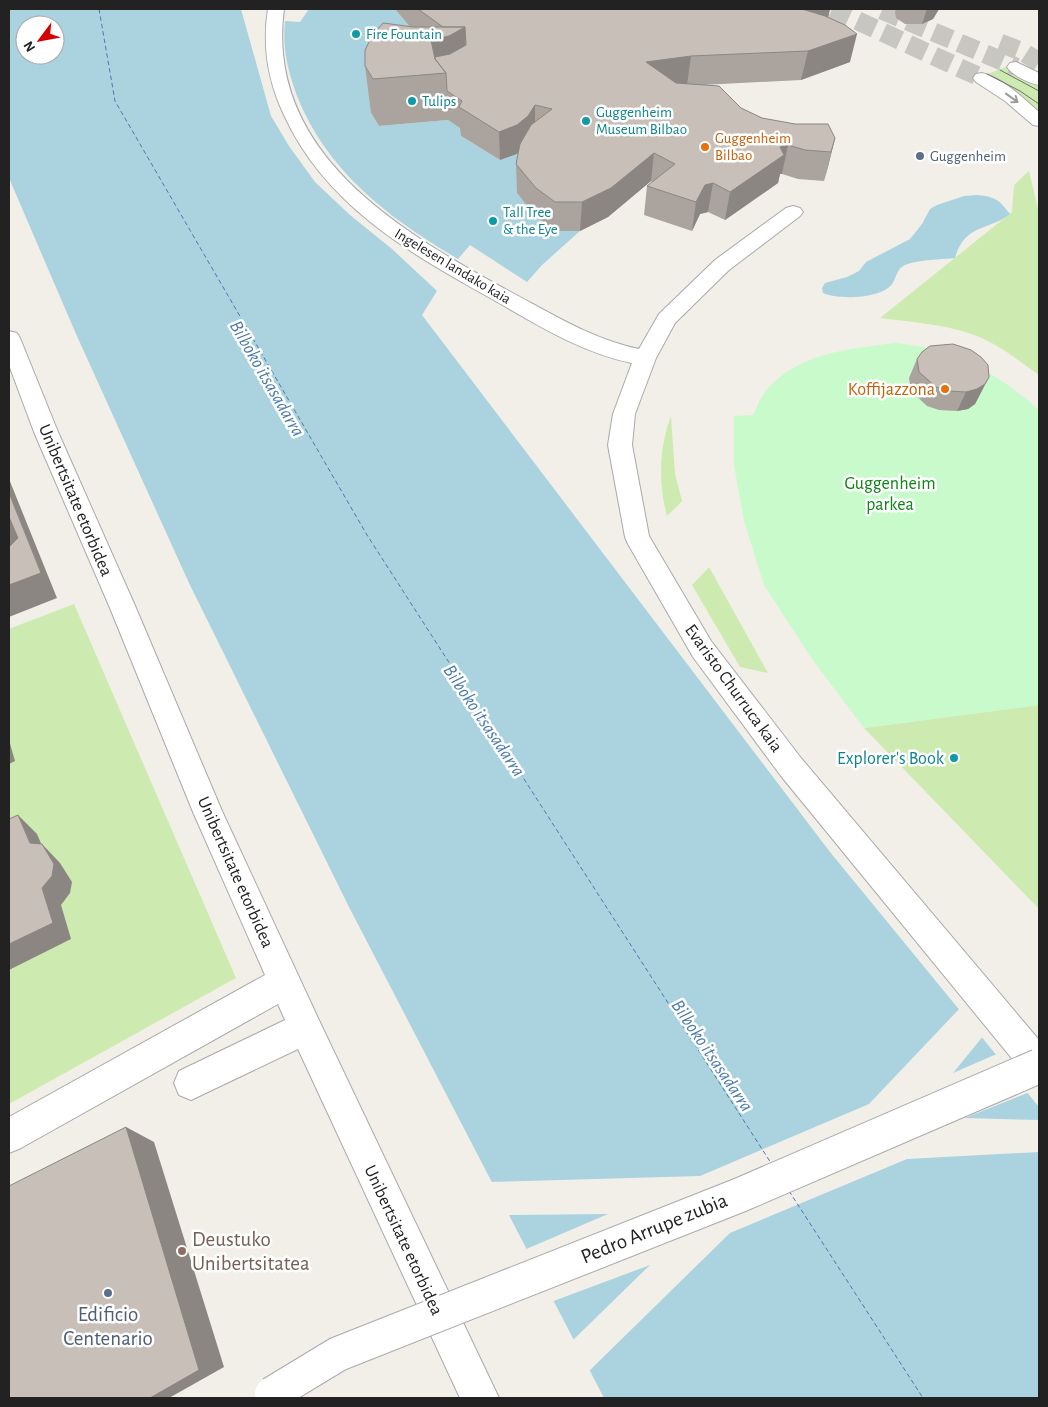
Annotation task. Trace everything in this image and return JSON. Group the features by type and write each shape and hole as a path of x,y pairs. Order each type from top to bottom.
{"street":[{"name":"Ingelesen landako kaia","path":"276,9 272,40 276,76 292,118 317,161 358,204 412,245 591,344 645,358"},
{"path":"1016,67 1039,80"},
{"path":"982,78 1011,97 1039,121"},
{"name":"Evaristo Churruca kaia","path":"793,212 722,265 667,319 645,358 624,414 620,445 637,538 702,649 791,767 1039,1066"},
{"name":"Unibertsitate etorbidea","path":"9,338 46,432 123,608 208,812 305,1028 480,1398"},
{"path":"9,1136 285,982"},
{"path":"191,1083 305,1028"},
{"name":"Pedro Arrupe zubia","path":"272,1394 338,1354 740,1195 1039,1066"}],"green space":[{"path":"1005,67 1039,86 1039,113 985,75"},
{"path":"1029,171 1039,213 1039,375 1016,358 983,338 939,326 880,318 1012,212 1014,185"},
{"name":"Guggenheim parkea","path":"895,343 933,349 962,359 1003,382 1039,410 1039,705 864,728 812,659 764,585 744,521 734,465 734,416 753,415 763,395 775,381 790,370 806,362 841,351"},
{"path":"671,416 675,474 682,501 667,516 662,491 661,466 664,440"},
{"path":"709,567 768,673 740,667 692,585"},
{"path":"74,604 236,978 9,1104 9,629"},
{"path":"1039,705 1039,909 864,728"}],"water":[{"name":"Bilboko itsasadarra","path":"9,9 241,9 271,116 289,146 315,182 437,291 422,315 830,852 1039,1107 1039,1398 604,1398 350,909 189,583 76,334 9,178"},
{"path":"309,9 395,9 415,33 371,113 379,126 448,120 464,130 461,136 500,160 517,154 528,145 517,193 535,216 554,231 580,231 542,265 527,282 470,245 458,259 385,210 363,191 325,148 297,96 286,59 284,41 285,21 300,22"},
{"path":"978,195 997,200 1010,214 971,233 959,247 955,258 905,265 898,271 892,284 879,293 859,297 839,297 823,293 822,288 825,283 847,277 859,271 866,262 910,239 922,224 930,209 964,196"}],"pier":[{"path":"961,1007 984,1035 953,1073 999,1053 1030,1092 965,1118 1039,1120 1039,1152 907,1159 730,1233 588,1372 572,1341 650,1265 551,1302 524,1250 608,1214 505,1215 488,1182 700,1176 869,1104"}],"building":[{"name":"Guggenheim Museum Bilbao","path":"418,9 802,9 845,25 857,34 808,51 691,56 646,62 676,83 719,86 741,108 762,118 795,124 828,124 835,138 831,152 805,150 788,145 780,147 784,155 730,192 713,183 705,185 696,202 647,186 675,164 654,153 611,188 582,202 555,202 536,188 516,164 520,144 531,125 552,109 535,105 528,116 517,125 499,132 459,107 462,101 447,91 446,73 435,57 450,54 466,45 465,27 443,27"},
{"path":"383,23 413,27 465,27 449,36 431,40 435,59 446,73 373,79 365,66 365,50 372,36"},
{"path":"953,344 971,350 988,365 989,377 985,384 977,389 966,392 948,391 936,387 919,372 917,359 922,352 930,346"},
{"path":"9,493 41,573 9,585 9,547 18,538 9,517"},
{"path":"18,815 30,843 42,844 54,864 52,876 42,888 53,923 9,944 9,819"},
{"name":"Edificio Centenario","path":"126,1127 199,1370 150,1398 9,1398 9,1186"}],"ferry route":[{"path":"99,9 115,101 367,535 771,1163"},
{"path":"789,1191 923,1398"}],"tunnel":[{"path":"832,9 982,78"},
{"path":"882,10 1016,67"},
{"path":"1000,43 1023,52 1039,62"}],"tram line":[{"path":"1000,70 1039,91"},
{"path":"987,74 1020,91 1039,104"}],"place":[{"name":"Fire Fountain","path":"356,34"},
{"name":"Tulips","path":"412,101"},
{"name":"Guggenheim Museum Bilbao","path":"586,121"},
{"name":"Guggenheim Bilbao","path":"705,147"},
{"name":"Guggenheim","path":"920,156"},
{"name":"Tall Tree & the Eye","path":"493,221"},
{"name":"Koffijazzona","path":"945,389"},
{"name":"Explorer's Book","path":"954,758"},
{"name":"Deustuko Unibertsitatea","path":"182,1251"},
{"name":"Edificio Centenario","path":"108,1293"}]}
